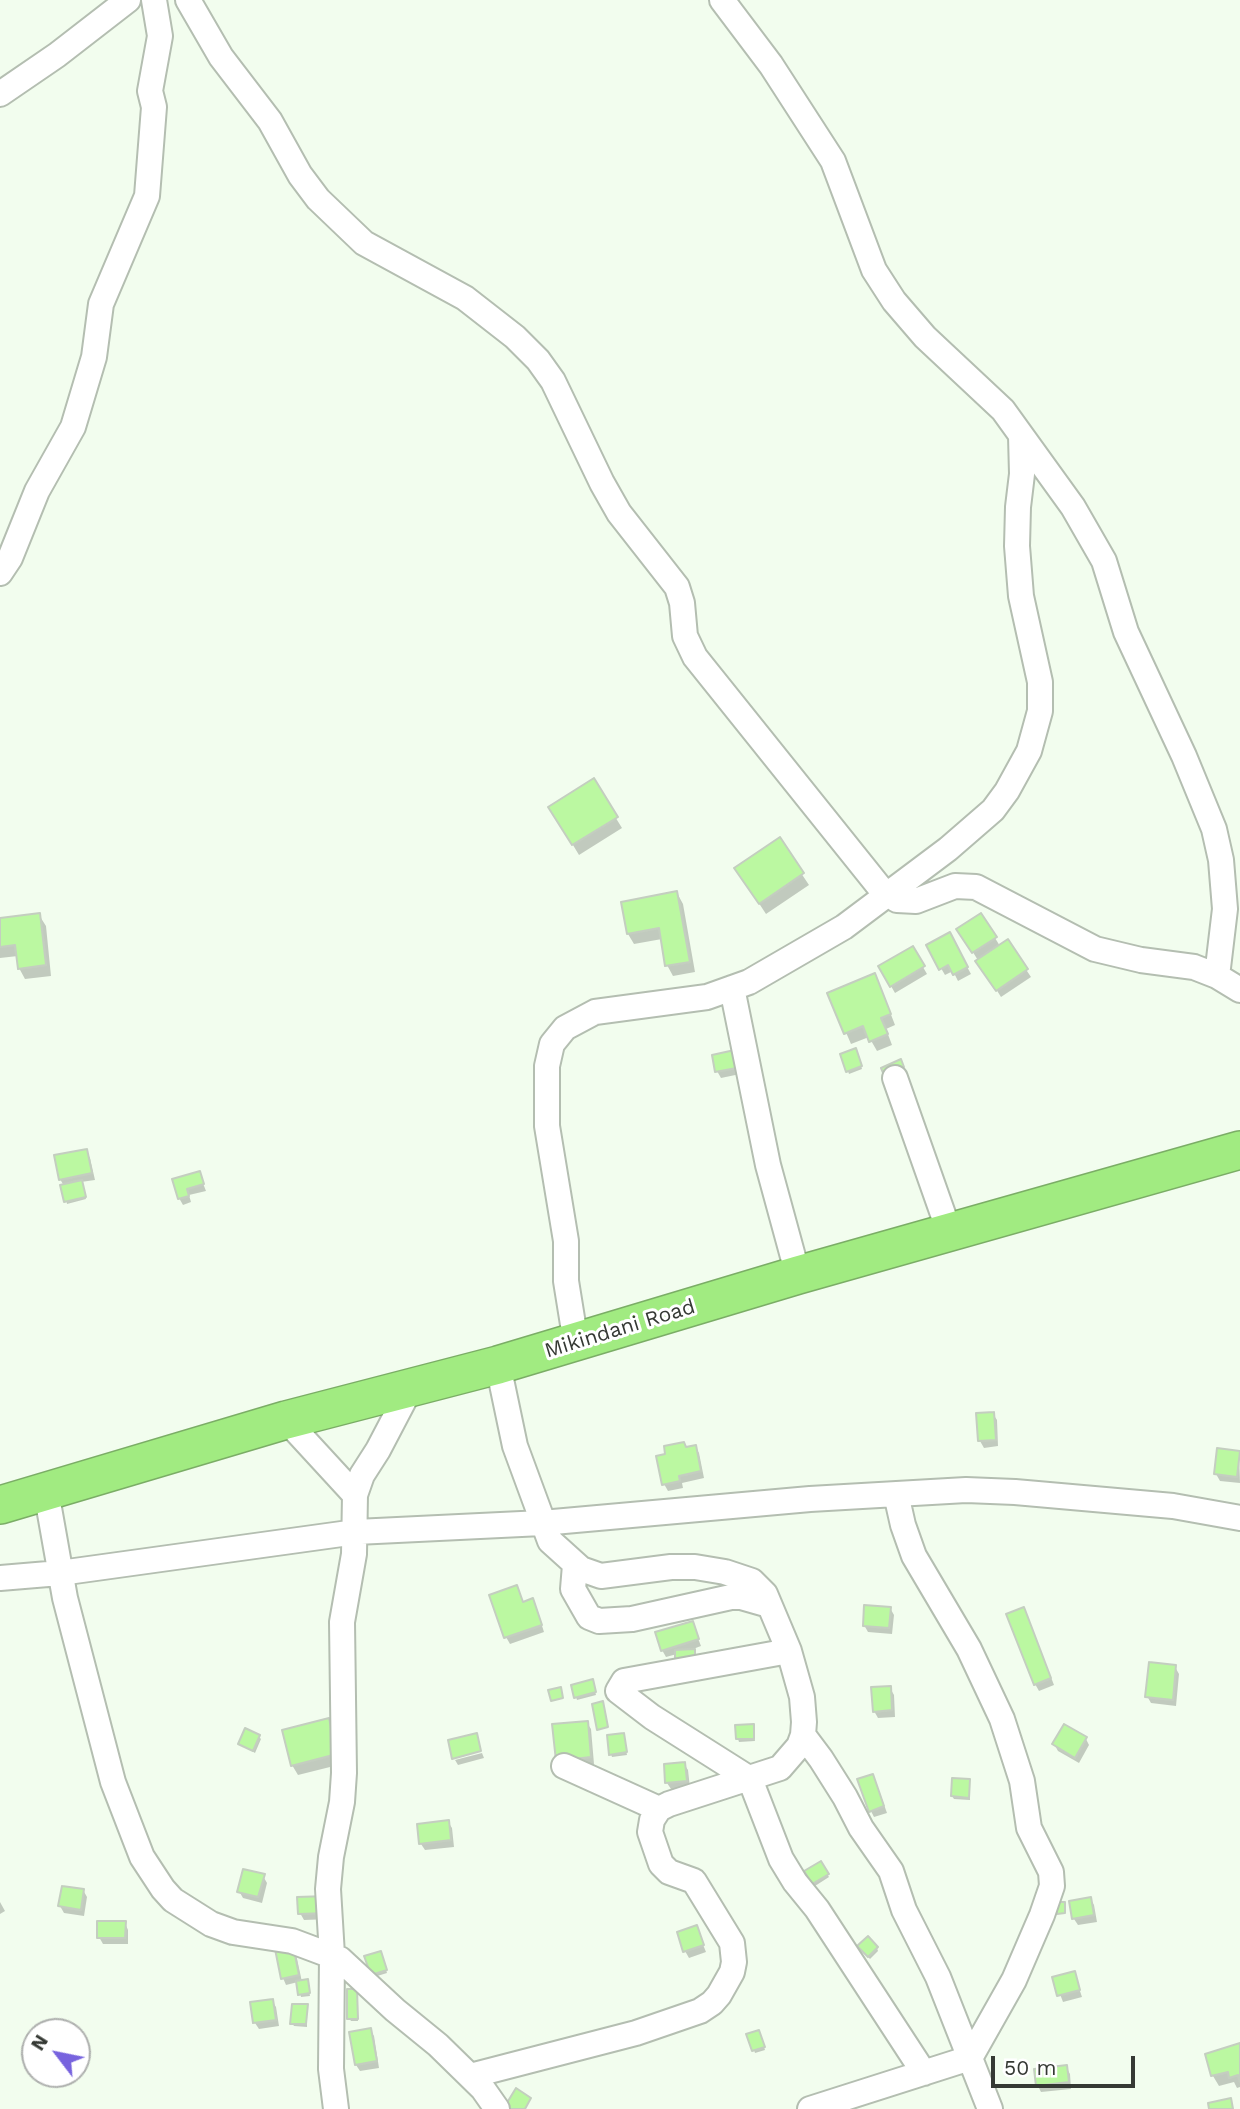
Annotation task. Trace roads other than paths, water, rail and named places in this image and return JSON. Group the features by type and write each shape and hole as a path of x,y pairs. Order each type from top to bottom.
{"highway":[{"name":"Mikindani Road","path":"0,1505 286,1420 576,1343 798,1275 1240,1150"}],"street":[{"path":"0,94 57,55 128,0"},
{"path":"0,573 10,558 37,491 73,427 94,357 100,304 147,196 154,107 150,91 160,37 154,0"},
{"path":"188,0 221,57 270,121 300,175 318,199 364,243 465,298 506,330 538,360 553,381 619,513 677,587 682,603 684,636 695,657 888,895 897,900 916,901 955,886 976,887 1095,949 1142,960 1194,967 1217,976 1240,990"},
{"path":"722,0 771,65 832,161 874,270 894,301 925,337 1003,410 1043,462 1104,561 1126,632 1184,756 1214,829 1221,860 1225,909 1217,976"},
{"path":"576,1343 566,1281 566,1241 547,1126 549,1050 565,1028 595,1012 707,997 749,982 813,946 888,895 987,816 1007,791 1029,751 1040,711 1040,682 1021,596 1017,546 1022,474 1021,436"},
{"path":"732,988 768,1164 798,1275"},
{"path":"895,1078 950,1234"},
{"path":"470,2076 636,2033 701,2011 719,1995 732,1972 732,1942 694,1881 669,1872 661,1864 650,1832 652,1820 659,1809 780,1768 795,1753 803,1735 802,1697 789,1650 765,1594 752,1581 725,1572 695,1567 671,1567 606,1577 592,1574 575,1564 550,1541 515,1446 498,1365"},
{"path":"335,2109 331,2069 332,1955 328,1889 329,1867 342,1802 345,1762 342,1622 356,1532 355,1495 362,1475 411,1387"},
{"path":"286,1420 355,1495"},
{"path":"0,1578 60,1573 356,1532 542,1522 810,1499 966,1490 1173,1506 1240,1518"},
{"path":"46,1491 74,1639 113,1782 142,1857 151,1872 173,1900 211,1924 251,1936 286,1939 332,1955 349,1966 470,2076 497,2109"},
{"path":"810,2109 970,2058 1014,1980 1042,1915 1052,1879 1029,1828 1022,1781 1002,1719 970,1649 914,1556 896,1494"},
{"path":"575,1564 572,1577 575,1593 589,1617 598,1621 632,1619 731,1597 769,1605"},
{"path":"789,1650 707,1668 629,1680 623,1682 618,1689 623,1697 652,1717 750,1779 782,1859 795,1882 817,1909 924,2073"},
{"path":"803,1735 891,1871 904,1910 938,1977 990,2109"},
{"path":"564,1766 659,1809"}]}
